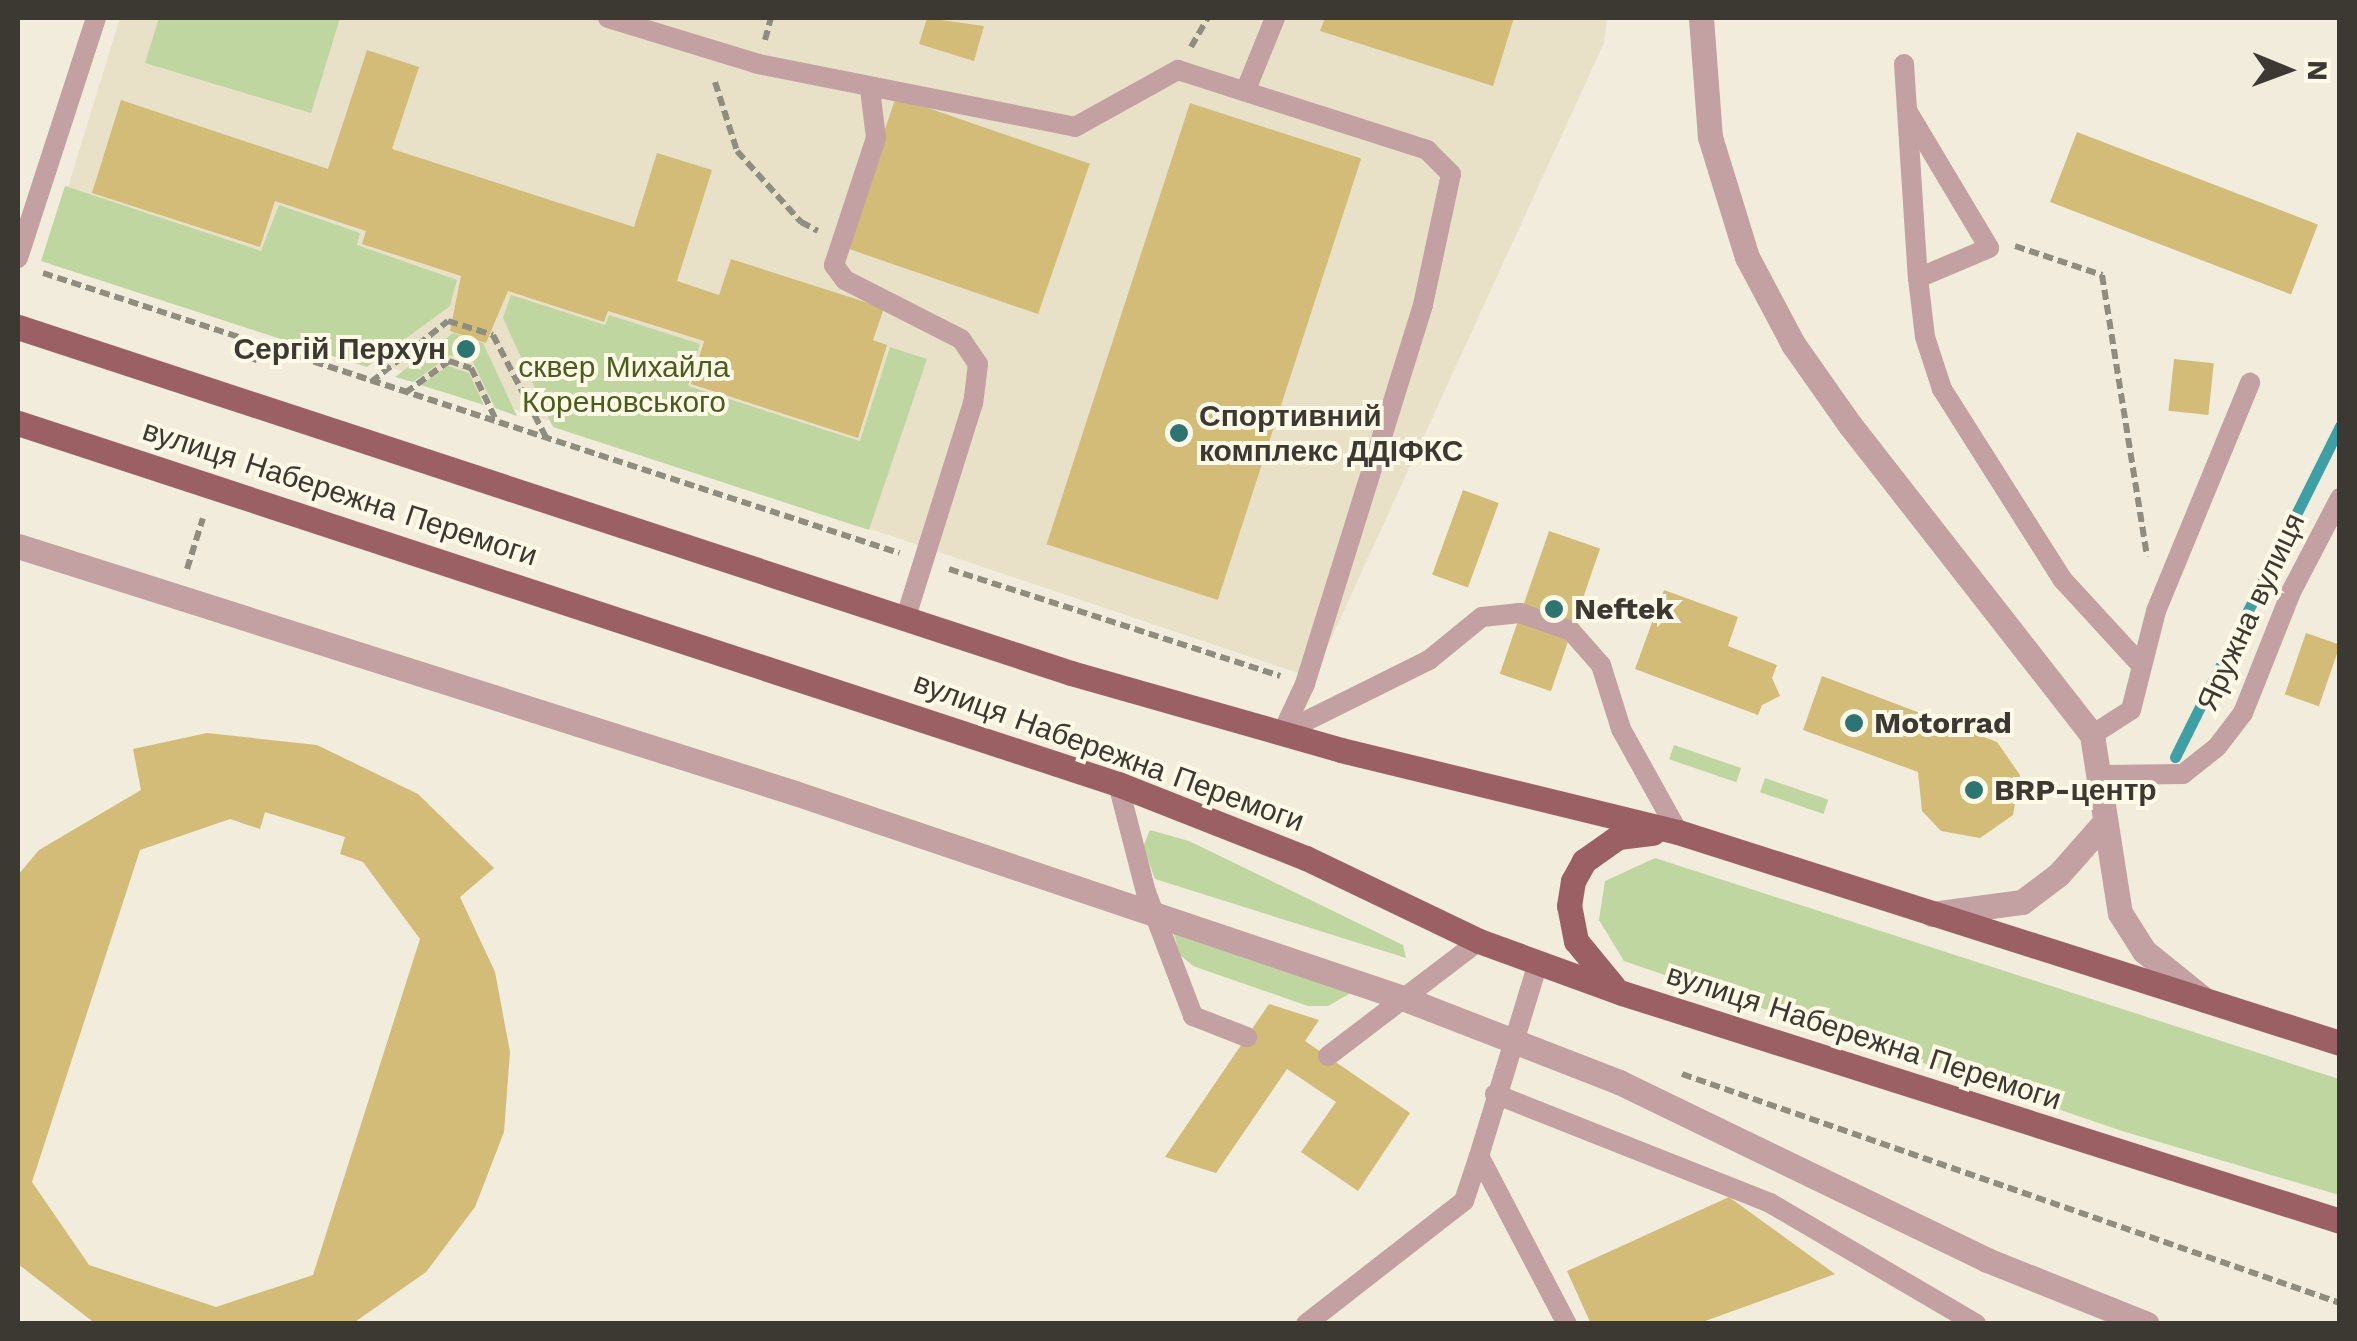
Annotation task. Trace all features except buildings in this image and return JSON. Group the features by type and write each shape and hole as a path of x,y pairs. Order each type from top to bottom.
{"main road":[{"name":"вулиця Набережна Перемоги","path":"18,327 1071,673 1282,733 1678,832 2340,1043"},
{"name":"вулиця Набережна Перемоги","path":"18,423 1118,784 1306,858 1479,941 1622,993 2340,1221"},
{"path":"1622,993 1576,941 1568,906 1574,881 1584,861 1618,837 1678,832"}],"street":[{"path":"1702,18 1710,137 1747,257 1794,344 2092,735 2102,775 2104,822 2120,913 2144,951 2208,1002"},
{"path":"18,546 795,793 1400,997 1619,1082 1987,1260 2147,1324"},
{"path":"1929,914 2022,902 2058,874 2104,822"}],"lane":[{"path":"19,253 96,18"},
{"path":"608,18 870,89 1075,126 1178,70 1247,87 1426,150 1451,174 1423,305 1305,684 1282,733"},
{"path":"1247,87 1275,18"},
{"path":"1904,64 1918,278 1925,337 1942,389 2062,579 2142,666"},
{"path":"870,89 876,138 834,265 845,280 937,323 961,339 978,364 973,404 906,617"},
{"path":"1907,110 1989,248 1918,278"},
{"path":"2092,735 2132,710 2156,611 2250,382"},
{"name":"Яружна вулиця","path":"2102,775 2183,774 2217,746 2243,714 2292,590 2340,498"},
{"path":"1282,733 1429,660 1482,617 1520,613 1572,631 1601,665 1621,728 1678,832"},
{"path":"1118,784 1156,917 1193,1016 1246,1037"},
{"path":"1328,1056 1400,997 1479,941"},
{"path":"1306,1324 1464,1201 1538,963"},
{"path":"1495,1094 1770,1203 1976,1324"},
{"path":"1479,1156 1567,1324"}],"path":[{"path":"704,47 737,151 801,222 841,244"},
{"path":"1989,248 2037,248 2102,274 2156,611"},
{"path":"19,253 48,278 1305,684"},
{"path":"371,382 448,321 493,335 547,440"},
{"path":"254,362 259,346"},
{"path":"404,393 449,361 471,368 497,423"},
{"path":"180,596 203,518"}],"shaded area":[{"path":"120,18 1607,18 1604,43 1313,678 48,252"}],"green space":[{"path":"159,18 340,18 311,113 145,63"},
{"name":"сквер Михайла Кореновського","path":"65,186 261,251 279,205 360,233 357,245 457,280 450,306 367,367 41,261"},
{"name":"сквер Михайла Кореновського","path":"511,295 605,325 609,315 700,344 688,386 860,441 890,347 927,359 869,530 553,427 503,318"},
{"path":"453,333 483,343 517,416 495,408 473,362 450,355 413,382 395,377"},
{"path":"448,366 469,373 484,405 421,385"},
{"path":"1674,745 1741,768 1736,782 1669,759"},
{"path":"1765,778 1828,800 1823,814 1760,792"},
{"path":"1150,830 1189,841 1403,945 1406,958 1155,879 1143,847"},
{"path":"1655,858 2339,1079 2339,1195 2122,1131 1624,961 1599,920 1605,881"},
{"path":"1173,931 1356,990 1328,1006 1308,1006 1193,966 1180,955"}],"waterway":[{"path":"2175,757 2340,426"}],"place":[{"name":"Сергій Перхун","path":"466,349"},
{"name":"Спортивний комплекс ДДІФКС","path":"1179,433"},
{"name":"Neftek","path":"1554,609"},
{"name":"Motorrad","path":"1854,723"},
{"name":"BRP-центр","path":"1974,790"}]}
